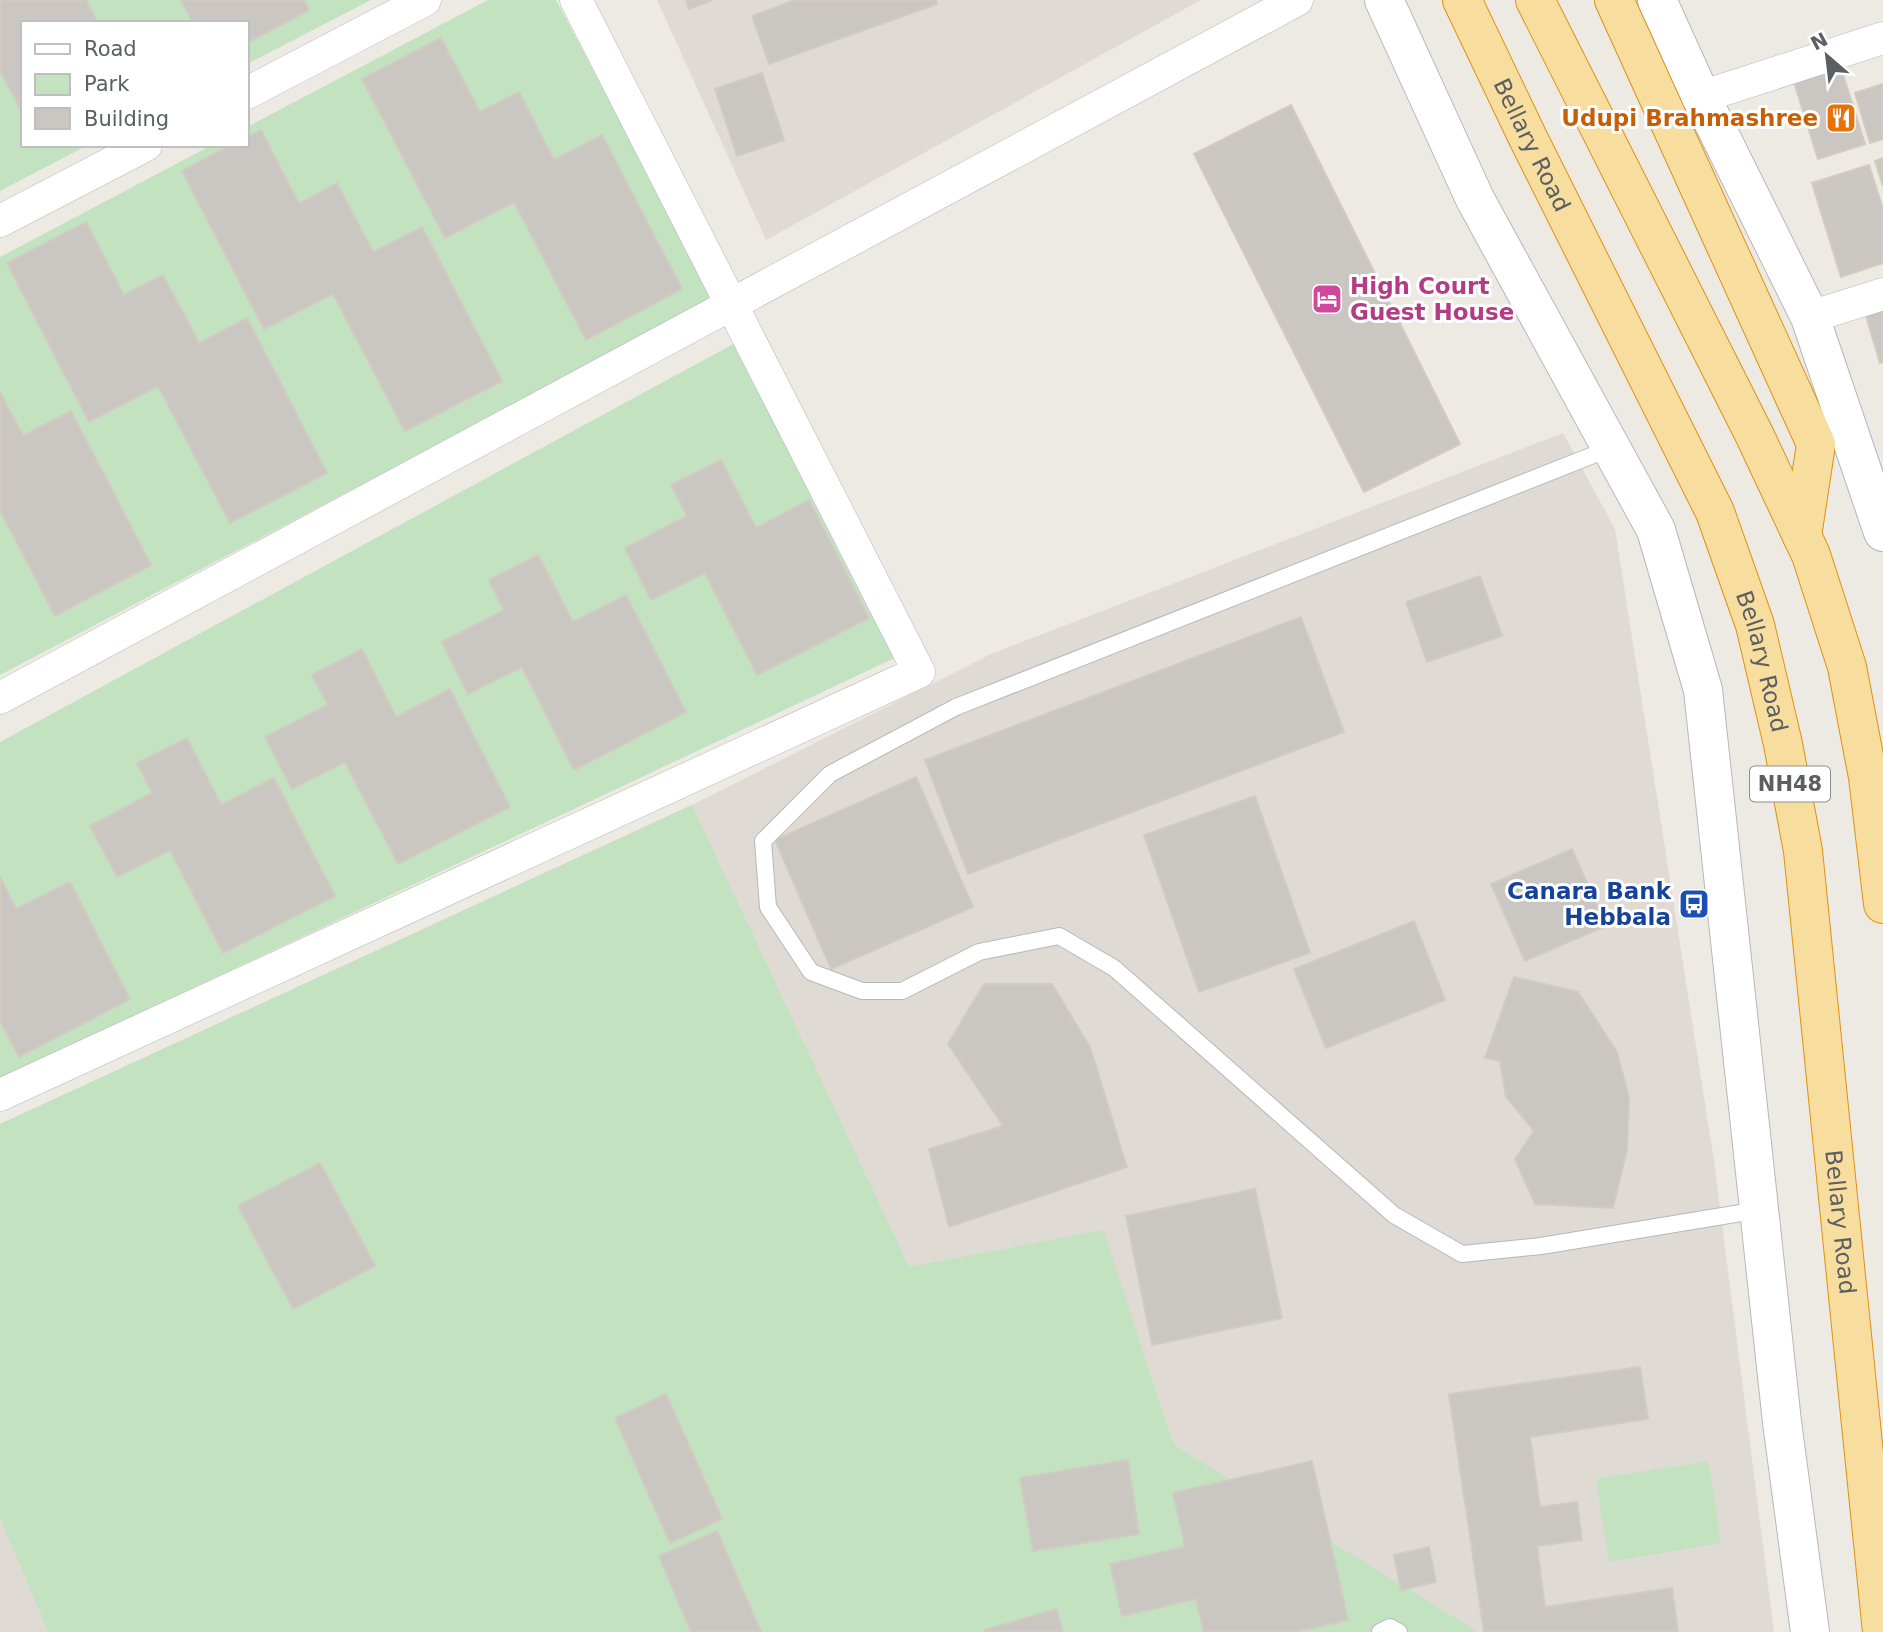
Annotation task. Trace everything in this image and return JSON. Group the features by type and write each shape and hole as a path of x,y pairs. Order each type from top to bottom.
{"highway":[{"name":"Bellary Road","path":"1462,0 1714,512 1755,625 1783,744 1803,851 1882,1632"},
{"path":"1535,0 1754,434 1811,555 1847,667 1868,777 1883,904"},
{"path":"1620,12 1816,444 1802,536"}],"street":[{"path":"248,92 425,0"},
{"path":"0,1095 919,672 576,0"},
{"path":"0,698 1297,0"},
{"path":"1384,0 1475,199 1656,530 1703,690 1782,1422 1810,1632"},
{"path":"1657,0 1810,317 1883,532"},
{"path":"1702,97 1883,38"},
{"path":"0,221 142,147"},
{"path":"1810,317 1883,294"}],"lane":[{"path":"1611,448 956,707 830,774 763,841 768,907 811,972 862,991 902,991 979,952 1059,936 1114,968 1394,1215 1462,1254 1541,1246 1759,1210"},
{"path":"1380,1632 1390,1627 1399,1632"}],"shaded area":[{"path":"657,0 1201,0 766,240"},
{"path":"1563,433 1615,529 1714,1161 1774,1632 0,1632 0,1124 692,805 991,654"}],"green space":[{"path":"0,0 371,0 248,63 248,21 21,21 21,147 84,147 0,191"},
{"path":"488,0 556,0 714,299 0,675 0,257 208,147 248,147 248,126"},
{"path":"739,341 901,655 0,1079 0,742"},
{"path":"692,805 909,1267 1103,1230 1174,1445 1478,1632 48,1632 0,1518 0,1124"},
{"path":"1708,1461 1721,1543 1609,1562 1596,1479"}],"building":[{"path":"0,0 86,0 97,21 21,21 21,110 0,70"},
{"path":"181,0 304,0 309,10 248,42 248,21 192,21"},
{"path":"686,0 713,0 689,9"},
{"path":"795,0 936,0 937,4 769,64 752,16"},
{"path":"441,38 480,112 519,92 554,160 602,135 682,289 586,340 514,202 445,238 362,79"},
{"path":"1841,68 1865,144 1818,159 1794,82"},
{"path":"762,73 784,140 737,156 715,89"},
{"path":"1883,84 1883,139 1870,143 1855,93"},
{"name":"High Court Guest House","path":"1291,105 1460,444 1364,492 1194,154"},
{"path":"261,130 299,204 337,183 373,252 422,227 502,381 405,431 333,294 264,329 182,171 227,147 248,147 248,136"},
{"path":"1883,158 1883,186 1875,161"},
{"path":"1869,165 1883,209 1883,263 1841,277 1812,183"},
{"path":"86,222 124,295 163,275 199,343 247,318 327,473 230,523 158,386 89,422 7,263"},
{"path":"1883,311 1883,362 1880,363 1866,316"},
{"path":"0,392 23,436 71,411 151,565 55,616 0,510"},
{"path":"721,460 756,528 809,500 869,618 757,675 705,573 651,600 625,548 687,516 671,485"},
{"path":"538,555 573,622 626,595 686,712 574,770 522,667 468,694 442,642 504,610 489,580"},
{"path":"1480,576 1502,636 1427,662 1406,602"},
{"path":"1301,617 1344,732 968,874 925,760"},
{"path":"362,649 396,717 450,689 510,807 398,864 345,762 292,789 265,737 328,705 312,675"},
{"path":"187,738 221,805 274,778 335,896 223,953 170,850 117,877 90,826 152,793 137,763"},
{"path":"916,777 973,907 831,969 775,840"},
{"path":"1255,796 1310,953 1199,992 1144,835"},
{"path":"1572,849 1606,926 1525,961 1491,884"},
{"path":"0,877 16,909 70,882 130,999 19,1057 0,1021"},
{"path":"1414,921 1445,1000 1326,1048 1294,969"},
{"path":"1514,977 1578,992 1617,1052 1629,1098 1627,1149 1613,1208 1535,1204 1515,1159 1534,1131 1506,1097 1500,1061 1485,1058"},
{"path":"984,984 1052,984 1090,1047 1127,1167 949,1227 929,1149 1003,1126 948,1044"},
{"path":"320,1163 375,1266 293,1309 238,1206"},
{"path":"1255,1189 1282,1318 1152,1345 1126,1216"},
{"path":"1640,1367 1648,1419 1530,1437 1540,1507 1577,1502 1582,1540 1537,1546 1545,1607 1672,1588 1678,1632 1484,1632 1449,1394"},
{"path":"666,1394 722,1519 670,1543 615,1418"},
{"path":"1128,1460 1139,1534 1033,1551 1020,1478"},
{"path":"1312,1461 1348,1620 1294,1632 1204,1632 1196,1599 1122,1616 1110,1564 1185,1547 1173,1493"},
{"path":"717,1531 761,1632 691,1632 659,1556"},
{"path":"1429,1547 1436,1582 1401,1590 1394,1555"},
{"path":"1056,1609 1063,1632 985,1632 985,1630"}],"place":[{"name":"Udupi Brahmashree","path":"1841,118"},
{"name":"High Court Guest House","path":"1327,299"},
{"name":"Canara Bank Hebbala","path":"1694,904"}]}
